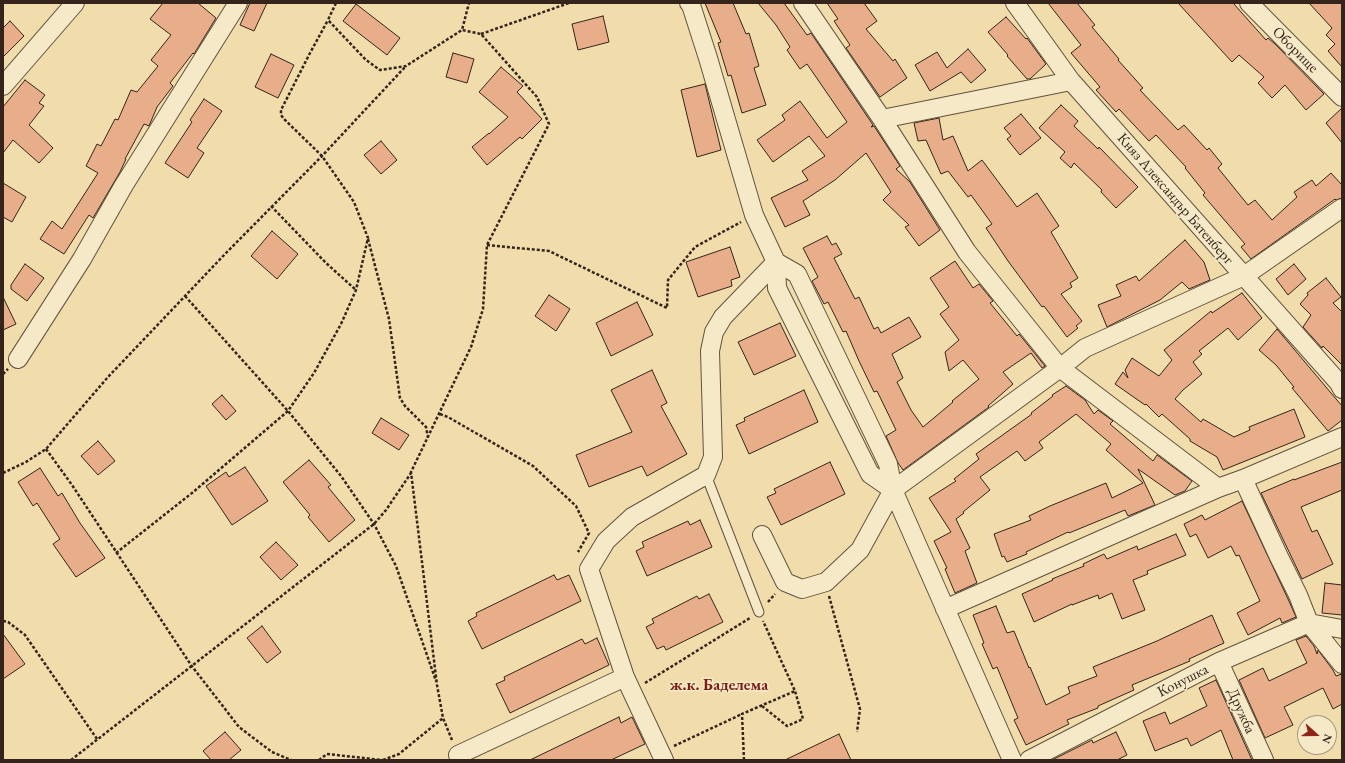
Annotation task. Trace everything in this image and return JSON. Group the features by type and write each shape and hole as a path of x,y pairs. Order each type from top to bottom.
{"street":[{"path":"3,86 75,3"},
{"path":"18,359 82,260 124,185 238,3"},
{"path":"689,3 691,5 708,58 754,215 776,262 777,288 870,474 893,490"},
{"path":"803,3 882,119 968,252 1060,368 1218,488"},
{"name":"Княз Александър Батенберг","path":"1015,3 1071,81 1339,382 1342,389"},
{"name":"Оборище","path":"1249,3 1342,96"},
{"path":"882,119 1071,81"},
{"path":"762,535 785,582 802,589 826,582 860,550 893,490 1060,368 1085,348 1244,276 1342,208"},
{"path":"662,756 629,683 589,569 606,541 632,517 706,475 713,457 710,351 714,332 723,317 776,262"},
{"path":"776,262 797,274 888,464 893,490 1012,760"},
{"path":"946,609 1218,488 1342,437"},
{"path":"1243,479 1298,596 1309,623 1342,664"},
{"path":"1309,623 1342,629"},
{"name":"Конушка","path":"1029,760 1219,662 1309,623"},
{"name":"Дружба","path":"1219,662 1264,760"},
{"path":"458,755 629,683"}],"lane":[{"path":"706,475 759,612"}],"path":[{"path":"336,3 281,110 281,115 322,156 354,202 368,238 389,320 400,398 405,406 426,427 428,438"},
{"path":"3,473 26,462 46,449 108,377 322,156 406,66 462,30 469,3"},
{"path":"462,30 481,34 569,3"},
{"path":"328,20 366,60 380,70 406,66"},
{"path":"71,760 191,665 374,524 386,510 411,472 471,347 483,309 487,245 549,124 537,97 481,34"},
{"path":"272,206 326,264 356,290"},
{"path":"487,245 549,251 667,308 668,280 695,247 754,215"},
{"path":"116,553 192,493 288,411 314,373 341,324 356,290 368,238"},
{"path":"185,296 288,411 341,476 374,524 396,566 437,685"},
{"path":"440,414 448,417 533,466 576,506 589,533 578,552"},
{"path":"46,449 72,485 191,665 239,727 272,752 291,760"},
{"path":"411,472 437,685 443,718 458,755"},
{"path":"629,683 759,612 785,582"},
{"path":"826,582 860,708 858,732"},
{"path":"759,612 794,691 803,719 787,726 762,706"},
{"path":"3,621 8,622 25,635 97,739"},
{"path":"662,756 742,714 794,691"},
{"path":"742,714 744,760"},
{"path":"319,760 326,754 383,760 399,754 443,718"}],"building":[{"path":"163,3 198,3 216,18 194,54 193,53 170,83 173,86 157,107 149,126 144,124 125,159 120,172 93,218 89,215 64,254 40,239 52,221 62,229 98,173 86,166 97,144 101,146 115,119 118,120 131,90 137,92 158,66 151,60 171,35 150,19"},
{"path":"250,3 267,3 254,31 240,25"},
{"path":"705,3 733,3 746,34 749,33 759,66 754,68 766,105 742,113 731,75 728,76 718,43 721,42"},
{"path":"758,3 784,3 807,35 811,33 873,125 871,127 874,126 900,166 896,169 910,182 940,230 919,246 905,227 909,225 883,200 891,192 866,153 835,180 803,201 810,215 785,227 771,198 808,180 802,171 825,156 809,136 773,162 757,140 785,120 782,115 800,101 827,138 847,122 807,64 800,69 787,50 790,47 776,25"},
{"path":"827,3 864,3 877,21 866,29 893,61 895,59 907,78 880,97 846,48 850,45 834,21 838,19"},
{"path":"1048,3 1077,3 1095,25 1092,27 1119,59 1118,60 1143,88 1140,90 1178,130 1184,125 1207,150 1209,148 1222,164 1218,168 1248,205 1255,200 1272,220 1297,197 1294,192 1312,180 1316,186 1331,173 1342,185 1342,198 1335,199 1251,259 1241,247 1245,244 1203,195 1205,193 1185,168 1186,167 1156,135 1149,141 1119,109 1116,112 1096,90 1100,87 1071,53 1081,45"},
{"path":"1178,3 1233,3 1266,40 1268,38 1275,44 1324,94 1306,110 1285,85 1272,98 1258,83 1264,77 1239,55 1232,62"},
{"path":"1309,3 1342,3 1342,67 1328,51 1335,44 1326,35 1332,28"},
{"path":"356,4 400,38 387,55 343,21"},
{"path":"603,16 609,42 578,50 572,24"},
{"path":"1006,17 1026,39 1027,38 1046,64 1030,79 1027,79 988,32"},
{"path":"10,21 24,36 3,57 3,28"},
{"path":"968,49 986,70 971,83 961,72 930,91 915,65 937,52 947,68"},
{"path":"453,53 474,59 467,83 446,77"},
{"path":"271,54 294,65 278,98 255,87"},
{"path":"501,67 523,86 517,92 542,119 522,139 520,137 487,165 472,147 508,117 479,92"},
{"path":"25,80 45,95 39,103 44,106 29,125 53,148 39,163 13,140 3,153 3,107"},
{"path":"705,84 721,150 697,157 681,90"},
{"path":"204,99 222,111 197,148 204,153 188,178 165,163 192,122 190,120"},
{"path":"1061,105 1078,121 1074,126 1098,149 1099,147 1138,187 1116,208 1101,192 1102,190 1074,163 1071,168 1060,158 1065,152 1039,128"},
{"path":"1342,108 1342,143 1326,123"},
{"path":"1021,114 1041,138 1020,155 1007,139 1011,136 1004,128"},
{"path":"939,118 943,140 953,136 968,171 982,160 1017,207 1037,193 1059,226 1051,232 1078,278 1070,283 1072,287 1061,294 1082,321 1076,326 1078,328 1067,337 1044,306 1042,307 1008,261 986,228 992,224 971,195 968,197 948,171 941,174 926,140 918,141 914,123"},
{"path":"381,141 397,160 381,174 364,155"},
{"path":"3,183 26,197 12,222 3,217"},
{"path":"272,231 298,254 277,279 251,256"},
{"path":"827,236 832,245 836,243 842,254 834,258 855,299 859,297 874,329 878,327 881,333 909,317 921,337 892,354 903,378 897,382 911,410 923,427 979,379 963,360 949,371 945,352 959,340 940,314 949,307 930,278 955,261 973,288 979,284 993,301 990,303 1017,336 1019,334 1045,366 1042,368 1031,353 1003,372 1013,384 988,406 989,407 903,470 898,463 886,436 896,430 877,391 874,392 846,331 843,332 828,302 824,304 812,281 818,277 803,248"},
{"path":"1185,240 1204,262 1210,280 1189,289 1182,282 1160,300 1107,327 1098,305 1121,296 1116,285 1136,276 1139,281"},
{"path":"730,247 740,277 731,280 732,286 698,297 686,262"},
{"path":"25,264 44,278 27,301 11,289 11,285"},
{"path":"1294,264 1306,279 1288,295 1276,279"},
{"path":"1326,278 1341,297 1333,303 1342,312 1342,365 1323,346 1322,348 1303,327 1311,315 1300,304 1308,295 1307,293"},
{"path":"1242,293 1262,318 1238,340 1228,328 1199,351 1202,354 1193,362 1202,374 1175,399 1201,422 1203,419 1234,437 1250,430 1249,427 1294,409 1305,437 1223,470 1217,457 1190,441 1190,439 1162,414 1159,417 1146,404 1145,405 1115,384 1123,372 1128,378 1125,370 1132,358 1159,376 1172,360 1164,350 1211,311 1212,313"},
{"path":"549,295 570,309 556,331 535,316"},
{"path":"3,297 16,324 3,330"},
{"path":"637,302 653,335 611,356 596,323"},
{"path":"780,323 796,356 754,375 738,342"},
{"path":"1277,329 1342,406 1342,420 1328,431 1292,388 1294,387 1276,365 1259,350"},
{"path":"652,370 667,403 661,406 687,454 647,476 642,466 589,487 576,455 632,432 611,390"},
{"path":"1066,386 1085,400 1094,414 1098,410 1113,421 1110,424 1153,461 1157,455 1192,481 1185,491 1175,495 1138,469 1155,505 1128,516 1125,510 1069,533 1068,532 1026,552 1027,554 1007,562 1004,556 1002,557 994,534 1031,520 1029,516 1106,483 1112,498 1143,483 1106,450 1111,444 1076,414 1039,442 1043,448 1025,461 1017,451 980,477 990,490 956,519 970,548 965,551 977,583 955,593 945,569 947,568 934,541 951,532 929,498 956,481 954,479 979,459 976,454 1032,414 1031,413 1053,396 1052,395"},
{"path":"804,390 818,422 749,454 736,425 745,421 744,418"},
{"path":"222,395 236,411 226,420 212,404"},
{"path":"381,418 409,435 399,450 372,433"},
{"path":"98,441 115,461 98,475 81,456"},
{"path":"309,460 331,485 328,487 355,520 329,542 308,517 310,515 283,482"},
{"path":"830,462 845,494 781,525 767,497 776,493 774,489"},
{"path":"1342,462 1342,490 1301,507 1312,532 1317,530 1333,564 1302,579 1261,493 1294,479"},
{"path":"245,467 268,501 232,525 206,486 226,472 229,477"},
{"path":"40,468 58,496 62,493 80,523 105,558 76,577 53,544 60,539 37,503 33,506 18,482"},
{"path":"1242,501 1296,617 1282,623 1280,618 1248,635 1237,613 1260,601 1239,555 1236,556 1231,546 1208,558 1196,534 1190,537 1184,524 1202,515 1205,520"},
{"path":"700,520 712,547 647,576 636,551 644,547 642,542 688,521 690,525"},
{"path":"1176,534 1186,555 1147,571 1148,574 1133,580 1145,610 1122,619 1112,593 1099,599 1098,595 1072,604 1034,622 1022,594 1053,580 1052,579 1084,566 1083,564 1104,554 1107,559 1137,546 1138,550"},
{"path":"276,542 298,565 281,580 260,557"},
{"path":"554,575 557,580 569,575 581,601 482,649 468,621 477,616 476,613"},
{"path":"1325,583 1342,585 1342,615 1322,613"},
{"path":"709,594 723,622 666,650 664,646 657,649 646,627 654,623 652,619 697,596 699,599"},
{"path":"996,606 1007,633 1014,631 1046,705 1070,693 1068,687 1097,676 1093,667 1157,641 1212,615 1224,643 1189,659 1190,661 1132,685 1134,690 1098,706 1098,708 1067,720 1069,724 1026,745 1014,720 1018,718 997,667 993,669 982,644 984,643 973,615"},
{"path":"262,626 281,652 267,663 247,638"},
{"path":"3,634 25,664 3,679"},
{"path":"1306,636 1314,646 1317,654 1318,650 1336,676 1342,674 1342,704 1333,709 1323,688 1284,707 1293,725 1265,738 1239,680 1263,668 1269,681 1307,663 1296,640"},
{"path":"597,638 609,665 510,713 496,684 505,680 504,677 582,639 585,644"},
{"path":"1216,680 1252,760 1233,760 1221,730 1191,746 1187,738 1155,751 1143,721 1165,712 1170,724 1207,706 1199,688"},
{"path":"619,717 621,723 632,717 645,744 611,760 530,760"},
{"path":"225,732 241,750 229,760 211,760 203,751"},
{"path":"1116,732 1127,755 1117,760 1052,760 1092,740 1093,743"},
{"path":"839,734 851,760 785,760"}],"district":[{"name":"ж.к. Баделема","path":"719,686"}]}
